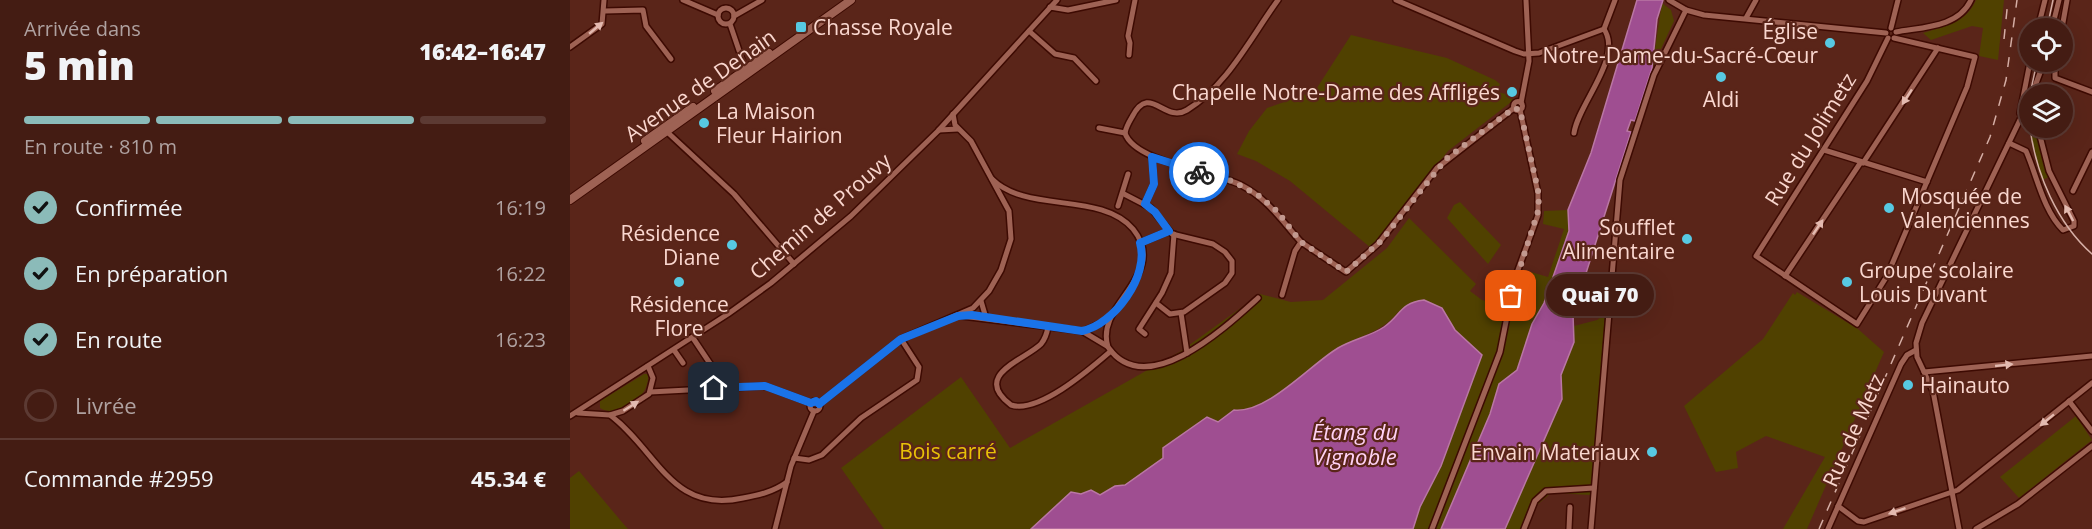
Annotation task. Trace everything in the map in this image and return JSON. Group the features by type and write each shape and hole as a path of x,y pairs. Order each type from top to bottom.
{"main road":[{"name":"Avenue de Denain","path":"570,194 664,130 844,0"},
{"name":"Avenue de Denain","path":"747,71 851,0"},
{"name":"Avenue de Denain","path":"570,200 664,130"}],"street":[{"path":"570,47 602,24 605,11 604,0"},
{"path":"683,0 718,15 725,24 730,24"},
{"path":"723,0 725,8"},
{"path":"747,71 730,24 734,16 762,0"},
{"name":"Chemin de Prouvy","path":"572,415 693,338 794,264 873,197 1058,0"},
{"path":"1050,8 1068,10 1116,0"},
{"path":"1129,55 1128,33 1134,0"},
{"path":"1125,134 1137,107 1142,103 1149,102 1171,112 1180,112 1212,93 1278,0"},
{"path":"1396,0 1518,53 1529,54 1604,29"},
{"path":"1432,529 1464,452 1501,350 1515,281 1539,208 1538,190 1515,103 1521,103 1529,54 1526,0"},
{"path":"1574,133 1577,117 1595,87 1607,57 1607,36 1604,29 1615,0"},
{"path":"1669,0 1686,10 1891,34 1975,57 1967,87 1887,276 1857,324 1785,276 1938,48"},
{"path":"1746,18 1756,0"},
{"name":"Rue du Jolimetz","path":"1785,276 1756,256 1867,81 1891,34 1898,0"},
{"path":"1891,34 1953,20 1964,12 1971,0"},
{"path":"2040,18 2045,0"},
{"path":"2054,18 2059,0"},
{"path":"2064,18 2067,0"},
{"path":"718,15 719,9 725,8 731,10 734,16"},
{"path":"605,11 644,10 646,26 671,59"},
{"path":"1591,529 1620,180 1653,79 1686,10"},
{"path":"1029,31 1055,54 1074,58 1096,81"},
{"path":"1959,529 1933,391 1918,363 1916,350 1922,323 2018,124 2028,72"},
{"path":"2037,84 2041,72"},
{"path":"2055,72 2055,78 2092,92"},
{"path":"1125,134 1128,140 1152,157 1245,187 1274,208 1301,242 1346,272 1381,241 1441,163 1517,109"},
{"path":"775,529 794,458 814,411 819,409 819,404 901,339 958,316 981,300 999,275 1008,252 1012,230 1008,206 971,141 958,129 953,114"},
{"path":"1099,128 1125,134"},
{"path":"938,130 958,129"},
{"path":"664,130 734,194 794,264"},
{"path":"2009,143 2026,151 2041,190 2058,224 2064,230 2069,230 2074,226 2074,221 2049,171 2041,138"},
{"path":"1824,150 1927,182"},
{"path":"2073,191 2092,152"},
{"path":"1145,204 1154,184 1152,157"},
{"path":"1118,206 1124,194 1128,174"},
{"path":"992,178 1004,188 1019,194 1109,213 1130,227 1140,243 1143,257 1140,272 1109,319 1106,335 1109,349"},
{"path":"1008,206 1010,199 1019,194"},
{"path":"1124,194 1145,204 1155,212 1171,233 1172,270 1156,303 1138,329 1145,334"},
{"path":"1140,243 1171,233 1213,244 1225,252 1233,264 1228,280 1181,313 1167,313 1156,303"},
{"path":"1282,295 1296,248 1301,242"},
{"path":"958,316 1082,331 1126,363 1142,367 1163,364 1187,353 1258,298"},
{"path":"981,300 986,318"},
{"path":"1181,313 1187,353"},
{"path":"1082,331 1109,319"},
{"path":"1048,327 1040,345 1005,367 999,375 999,390 1011,405 1025,406 1052,394 1081,376 1109,349"},
{"path":"693,338 711,365"},
{"path":"794,458 809,460 822,455 861,418 917,380 919,367 901,339"},
{"path":"674,350 683,363"},
{"name":"Rue de Metz","path":"1828,529 1901,363 1906,355 1916,350"},
{"path":"1924,372 2092,356"},
{"path":"648,366 653,378 650,392"},
{"path":"1838,506 1858,521 1864,522 1952,492 2092,383"},
{"path":"572,415 599,413 610,415 623,411 650,392 765,386 811,403 816,401 819,404"},
{"path":"597,399 599,413"},
{"path":"2069,401 2092,430"},
{"path":"811,403 810,408 814,411"},
{"path":"610,415 681,488 697,498 715,502 767,493 787,482"},
{"path":"1976,529 2018,504 2092,446"},
{"path":"1524,529 1536,501 1546,491 1594,488"},
{"path":"767,493 782,502"},
{"path":"715,502 715,510"},
{"path":"1569,529 1570,507"}],"green space":[{"path":"1976,0 2004,0 1998,60 1979,56 1983,28 1972,26 1931,40 1923,33 1961,19 1972,8"},
{"path":"1662,3 1671,10 1674,21 1652,68"},
{"path":"1351,35 1447,58 1495,80 1500,84 1497,92 1514,96 1515,99 1448,151 1371,248 1290,181 1256,161 1237,154 1249,131 1267,108 1315,91"},
{"path":"2031,138 2039,138 2049,177 2042,180"},
{"path":"1460,202 1501,245 1488,264 1447,218 1454,205"},
{"name":"Bois carré","path":"1568,210 1569,231 1544,303 1532,324 1517,370 1499,384 1490,414 1441,529 1413,529 1420,507 1441,466 1482,355 1455,330 1442,308 1398,312 1376,330 1336,350 1287,388 1260,405 1234,410 1125,485 1115,486 1100,495 1091,490 1081,494 1071,492 1031,529 884,529 841,468 961,377 1010,448 1181,351 1260,294 1291,302 1323,300 1387,248 1409,218 1476,284 1470,291 1482,300 1514,309 1524,270 1548,277 1564,229 1543,224 1544,211"},
{"path":"1797,292 1858,329 1884,352 1807,529 1783,529 1825,457 1766,436 1736,452 1738,468 1716,472 1684,406 1763,339 1793,293 1795,295"},
{"path":"1605,314 1591,495 1551,493 1536,506 1526,529 1505,529 1562,399 1561,375 1574,342 1574,326 1597,320"},
{"path":"644,374 648,374 648,382 645,390 633,404 616,411 600,408 600,401"},
{"path":"2076,416 2092,440 2019,498 2000,477"},
{"path":"579,471 628,529 570,529 570,478"}],"water":[{"path":"1637,0 1663,0 1657,19 1652,68 1635,121 1631,120 1627,131 1631,132 1573,314 1574,342 1561,375 1562,399 1505,529 1441,529 1490,414 1499,384 1517,370 1532,324 1544,303 1569,231 1568,210 1591,153"},
{"name":"Étang du Vignoble","path":"1424,300 1442,308 1455,330 1482,355 1441,466 1420,507 1413,529 1031,529 1071,492 1081,494 1091,490 1100,495 1115,486 1125,485 1163,458 1163,448 1207,417 1218,422 1234,410 1247,409 1260,404 1338,348 1379,330 1390,323 1405,307"}],"tram line":[{"path":"2049,18 2053,0"},
{"path":"2032,84 2035,72"},
{"path":"2032,138 2037,163 2050,197 2068,228 2092,254"}],"railway":[{"path":"2004,39 2008,0"},
{"path":"1819,529 1990,137 2006,80 2017,0"}],"way so far":[{"path":"1199,172 1232,181 1259,196 1277,211 1301,242 1346,272 1381,241 1432,174 1453,152 1506,112 1514,108 1520,110 1539,204 1536,223 1517,272 1511,296"}],"place":[{"name":"Chasse Royale","path":"801,27"},
{"name":"Église Notre-Dame-du-Sacré-Cœur","path":"1830,43"},
{"name":"Aldi","path":"1721,77"},
{"name":"Chapelle Notre-Dame des Affligés","path":"1512,92"},
{"name":"La Maison Fleur Hairion","path":"704,123"},
{"name":"Mosquée de Valenciennes","path":"1889,208"},
{"name":"Soufflet Alimentaire","path":"1687,239"},
{"name":"Résidence Diane","path":"732,245"},
{"name":"Résidence Flore","path":"679,282"},
{"name":"Groupe scolaire Louis Duvant","path":"1847,282"},
{"name":"Quai 70","path":"1511,296"},
{"name":"Hainauto","path":"1908,385"},
{"name":"Envain Materiaux","path":"1652,452"}],"route":[{"path":"714,388 765,386 811,403 816,401 819,404 904,337 958,316 972,315 1082,331 1095,327 1109,319 1137,279 1143,260 1140,243 1169,231 1155,212 1145,204 1154,184 1152,157 1199,172"}]}
